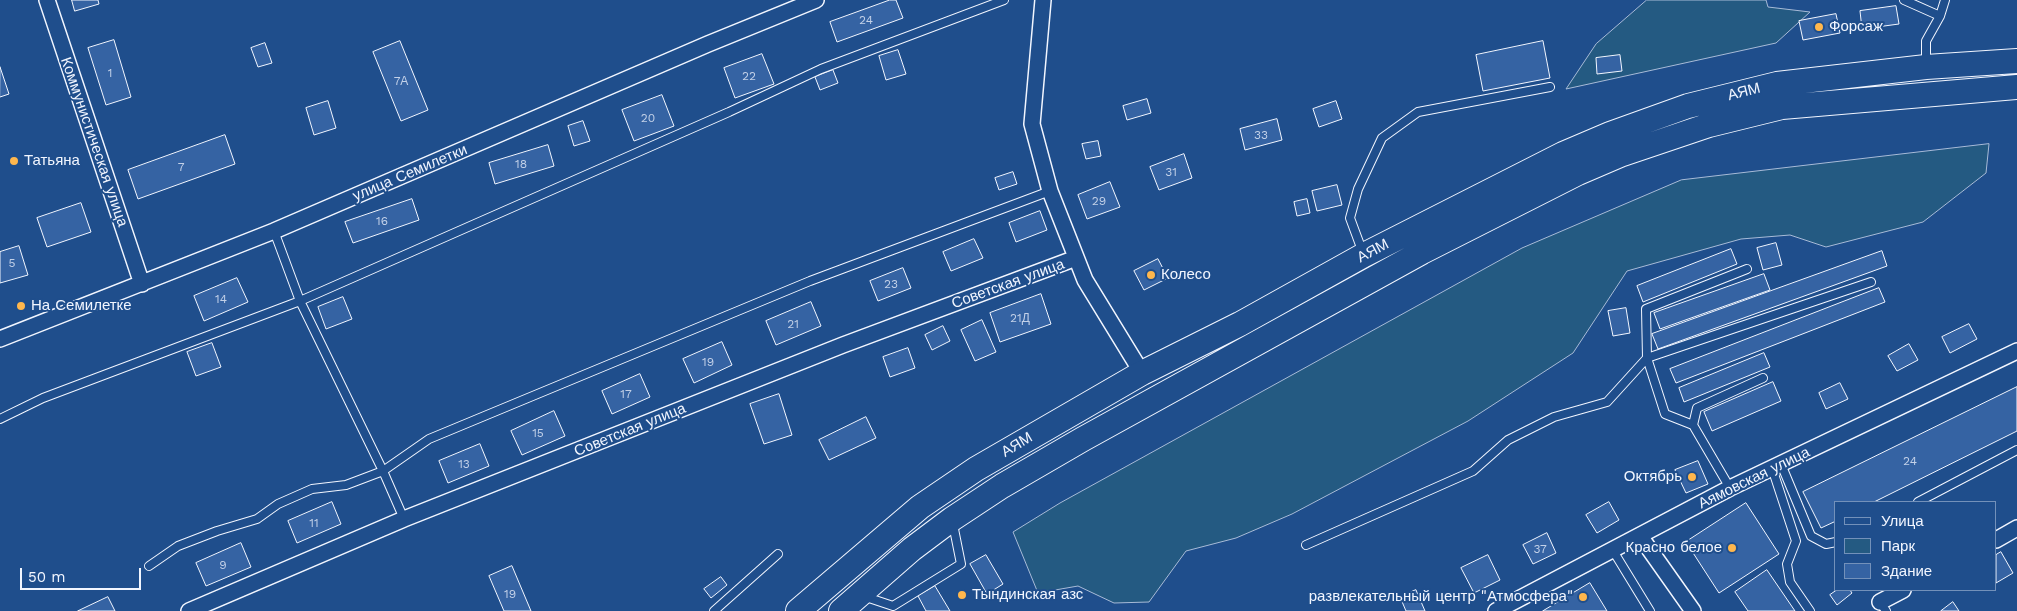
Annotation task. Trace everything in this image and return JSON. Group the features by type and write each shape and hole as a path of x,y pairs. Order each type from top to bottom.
{"highway":[{"name":"АЯМ","path":"798,611 920,507 976,469 1142,373 1240,324 1364,255 1563,154 1610,134 1688,106 1777,84 1926,67 2017,60"},
{"name":"АЯМ","path":"841,611 952,518 1002,486 1083,439 1422,252 1578,173 1620,155 1709,125 1782,107 2017,87"}],"street":[{"name":"Коммунистическая улица","path":"46,0 142,284"},
{"name":"улица Семилетки","path":"0,339 274,231 699,48 816,0"},
{"path":"1043,0 1032,124 1050,191 1085,280 1142,373"},
{"name":"Советская улица","path":"189,611 404,519 843,345 1076,258"},
{"name":"Аямовская улица","path":"1496,611 1514,607 1612,549 1730,488 2017,352"},
{"path":"1997,539 2017,528"},
{"path":"1640,536 1693,611"},
{"path":"1883,607 1902,591"}],"lane":[{"path":"0,419 43,398 300,301 729,112 820,69 1004,0"},
{"path":"1904,0 1940,16"},
{"path":"1926,67 1926,41 1940,16 1945,0"},
{"path":"1364,255 1350,218 1358,189 1382,138 1418,112 1550,87"},
{"path":"149,566 178,546 217,531 257,519 278,504 312,489 346,485 383,471 437,435 810,281 1050,191"},
{"path":"274,231 300,301 383,471 404,519"},
{"path":"1730,488 1693,425 1665,414 1647,358 1646,309 1747,269"},
{"path":"1306,544 1473,471 1508,440 1554,417 1607,402 1647,358 1871,282"},
{"path":"1693,425 1697,408 1763,378"},
{"path":"1920,501 2017,450"},
{"path":"1777,466 1811,536 1826,544 1834,542"},
{"path":"1777,466 1796,541 1788,564 1790,582 1810,611"},
{"path":"859,595 893,606 962,564 952,518"},
{"path":"1612,549 1650,611"},
{"path":"714,611 778,554"}],"green space":[{"path":"1647,0 1766,0 1768,7 1810,12 1776,43 1566,89 1596,44"},
{"path":"1989,144 1986,173 1923,222 1826,247 1790,235 1741,239 1627,271 1573,353 1468,421 1292,514 1236,538 1186,551 1149,602 1114,603 1078,586 1038,593 1013,532 1060,503 1522,248 1681,180"}],"building":[{"path":"72,0 98,0 99,4 75,11"},
{"path":"890,0 896,0 903,18 837,42 830,22"},
{"path":"1896,6 1899,24 1862,29 1860,11"},
{"name":"Форсаж","path":"1836,14 1840,33 1803,40 1799,21"},
{"path":"114,40 131,97 106,105 88,48"},
{"path":"400,41 428,110 401,121 373,52"},
{"path":"1543,41 1550,78 1483,91 1476,55"},
{"path":"265,43 272,63 258,67 251,48"},
{"path":"898,50 906,74 886,80 879,56"},
{"path":"762,54 774,84 735,98 724,68"},
{"path":"1620,55 1622,71 1597,74 1596,58"},
{"path":"0,67 9,94 0,97"},
{"path":"833,70 838,83 820,90 815,77"},
{"path":"662,95 674,126 634,141 622,110"},
{"path":"1147,99 1151,113 1127,120 1123,106"},
{"path":"328,101 336,128 314,135 306,108"},
{"path":"1336,101 1342,119 1319,127 1313,109"},
{"path":"1277,119 1282,140 1245,150 1240,129"},
{"path":"583,121 590,141 574,146 568,126"},
{"path":"225,135 235,164 138,199 128,170"},
{"path":"1098,141 1101,156 1086,159 1082,144"},
{"path":"548,145 554,166 495,184 489,163"},
{"path":"1184,154 1192,178 1159,190 1150,167"},
{"path":"1013,172 1017,184 999,190 995,178"},
{"path":"1110,182 1120,207 1087,219 1078,195"},
{"path":"1337,185 1342,205 1317,211 1312,191"},
{"path":"412,199 419,220 353,243 345,222"},
{"path":"1307,199 1310,213 1297,216 1294,202"},
{"path":"81,203 91,232 47,247 37,218"},
{"path":"1040,211 1047,230 1016,242 1009,223"},
{"path":"974,239 983,258 951,271 943,252"},
{"path":"1776,243 1782,265 1763,270 1757,248"},
{"path":"19,246 28,275 0,283 0,252"},
{"path":"1731,249 1737,264 1643,302 1637,286"},
{"path":"1882,251 1887,266 1658,349 1652,334"},
{"name":"Колесо","path":"1158,259 1168,278 1144,290 1134,271"},
{"path":"903,268 911,288 878,301 870,281"},
{"path":"1764,274 1770,290 1660,329 1654,313"},
{"path":"237,278 248,302 204,321 194,296"},
{"path":"1879,288 1885,302 1676,383 1670,369"},
{"path":"1041,294 1051,324 1000,342 990,313"},
{"path":"343,297 352,319 326,329 318,307"},
{"path":"811,302 821,326 776,345 766,321"},
{"path":"1626,308 1630,333 1613,336 1608,311"},
{"path":"982,320 996,352 975,361 961,330"},
{"path":"1969,324 1977,339 1950,353 1942,337"},
{"path":"943,326 950,341 932,350 925,335"},
{"path":"722,342 732,365 694,383 683,359"},
{"path":"212,343 221,367 196,376 187,352"},
{"path":"1909,344 1918,360 1897,371 1888,356"},
{"path":"908,348 915,368 890,377 883,357"},
{"path":"1764,353 1770,367 1684,402 1679,388"},
{"path":"640,374 650,397 612,414 602,391"},
{"path":"1773,382 1781,401 1712,431 1704,412"},
{"path":"1840,383 1848,399 1826,409 1819,393"},
{"path":"2017,387 2017,431 1876,501 1834,501 1834,522 1821,528 1803,492"},
{"path":"779,394 792,435 764,444 750,404"},
{"path":"554,411 565,436 522,455 511,431"},
{"path":"866,417 876,438 829,460 819,440"},
{"path":"480,444 489,466 448,483 439,461"},
{"name":"Октябрь","path":"1698,461 1708,484 1686,493 1675,470"},
{"path":"332,502 341,524 297,543 288,521"},
{"path":"1609,502 1619,520 1597,533 1586,515"},
{"name":"Красно белое","path":"1746,503 1779,554 1719,593 1686,542"},
{"path":"1547,533 1556,553 1533,564 1523,545"},
{"path":"241,543 251,567 206,586 196,563"},
{"path":"2001,552 2013,573 1997,582 1997,554"},
{"path":"986,555 1003,584 987,594 970,564"},
{"path":"1488,555 1500,580 1474,593 1461,568"},
{"path":"512,566 531,611 504,611 489,576"},
{"path":"1767,570 1795,611 1748,611 1735,592"},
{"path":"721,577 727,585 711,598 704,589"},
{"name":"развлекательный центр \"Атмосфера\"","path":"1590,583 1607,611 1543,611"},
{"path":"935,586 950,611 926,611 918,596"},
{"path":"1416,590 1425,611 1406,611 1400,597"},
{"path":"1836,591 1851,591 1852,593 1837,605 1830,595"},
{"path":"108,597 115,611 78,611"},
{"path":"1953,602 1959,611 1941,611"}],"place":[{"name":"Форсаж","path":"1819,27"},
{"name":"Татьяна","path":"14,161"},
{"name":"Колесо","path":"1151,275"},
{"name":"На Семилетке","path":"21,306"},
{"name":"Октябрь","path":"1692,477"},
{"name":"Красно белое","path":"1732,548"},
{"name":"Тындинская азс","path":"962,595"},
{"name":"развлекательный центр \"Атмосфера\"","path":"1583,597"}]}
